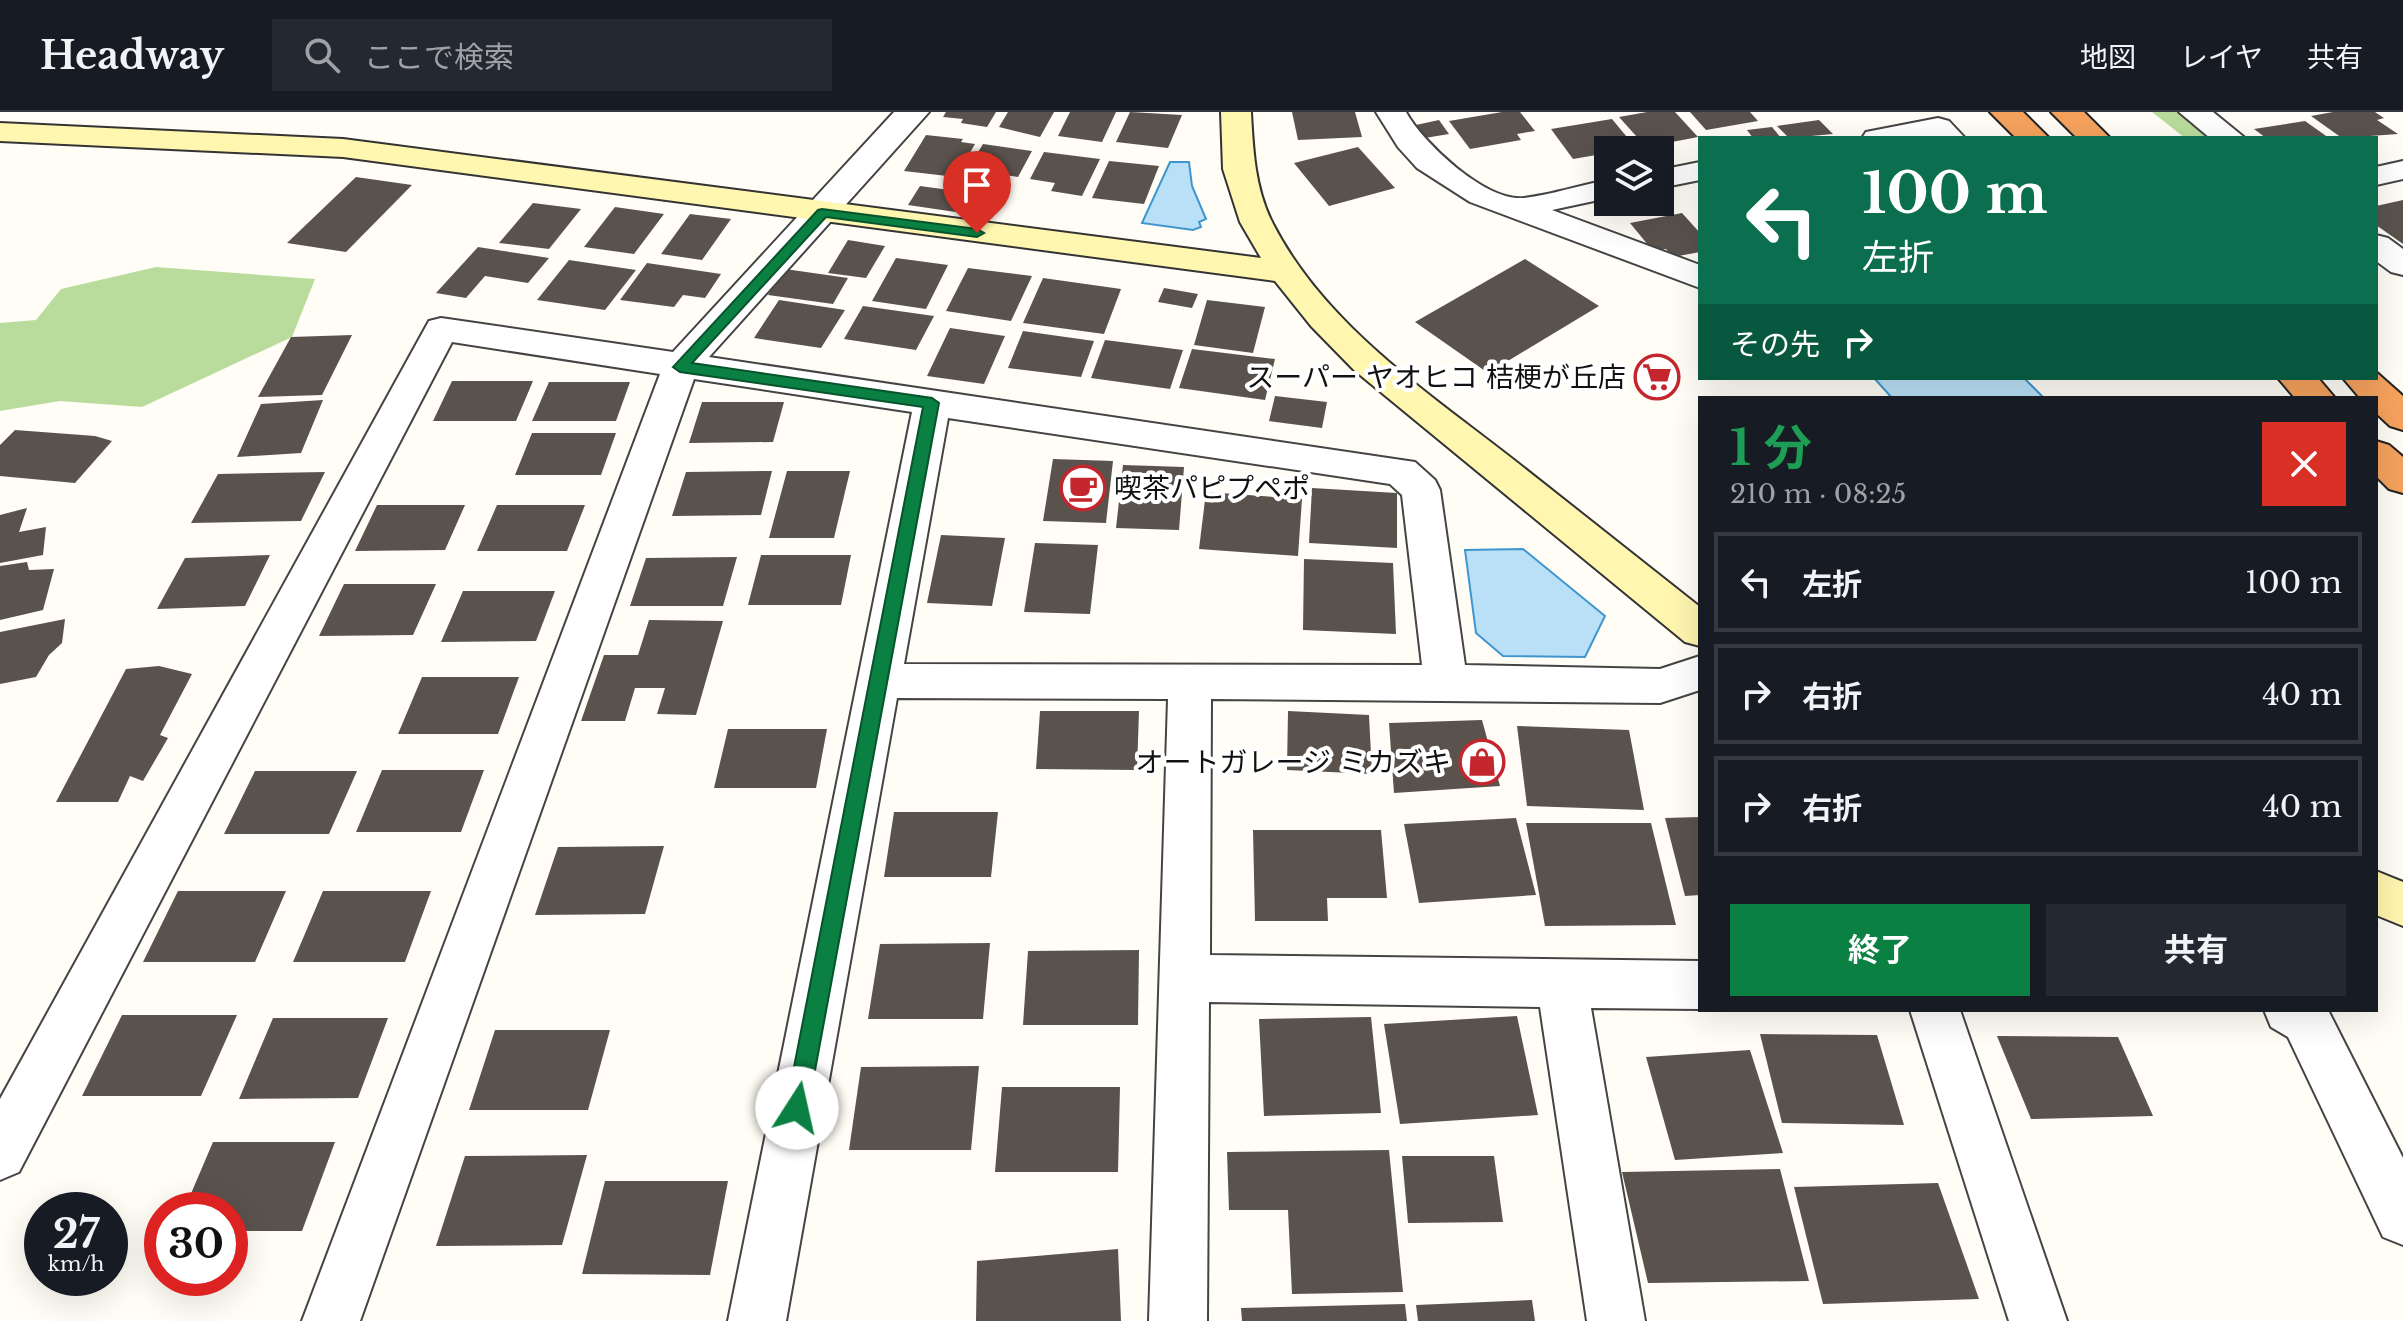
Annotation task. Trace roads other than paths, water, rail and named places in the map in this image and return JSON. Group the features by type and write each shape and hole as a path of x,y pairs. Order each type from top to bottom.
{"highway":[{"path":"2005,112 2032,136"},
{"path":"2066,112 2093,136"},
{"path":"2298,380 2315,396"},
{"path":"2363,380 2403,417"},
{"path":"2378,456 2403,479"}],"street":[{"path":"331,1321 680,367 905,118 914,112"},
{"path":"1236,112 1234,132 1243,187 1258,228 1286,272 1340,338 1698,628"},
{"path":"1391,112 1404,139 1436,170 1481,195 1698,276"},
{"path":"2194,112 2227,136"},
{"path":"1888,136 1938,127 1948,136"},
{"path":"0,132 343,148 1286,272"},
{"path":"2378,176 2403,170"},
{"path":"1674,176 1698,171"},
{"path":"1519,208 1594,192"},
{"path":"2378,246 2403,265"},
{"path":"0,1153 441,329 1401,472 1421,490 1446,682"},
{"path":"757,1321 932,403"},
{"path":"877,681 1446,682 1660,686 1698,674"},
{"path":"1178,1321 1190,682"},
{"path":"2378,894 2403,904"},
{"path":"1185,978 1698,985"},
{"path":"1562,984 1616,1321"},
{"path":"1936,1012 2038,1321"},
{"path":"2292,1012 2306,1020 2403,1217"}],"water":[{"path":"1170,162 1189,162 1192,186 1206,219 1199,222 1201,227 1193,230 1142,223"},
{"path":"1876,380 2026,380 2042,396 1890,396"},
{"path":"1523,549 1605,616 1585,657 1503,656 1476,633 1465,550"}],"place":[{"name":"スーパー ヤオヒコ 桔梗が丘店","path":"1657,377"},
{"name":"喫茶パピプペポ","path":"1083,488"},
{"name":"オートガレージ ミカズキ","path":"1482,762"}]}
